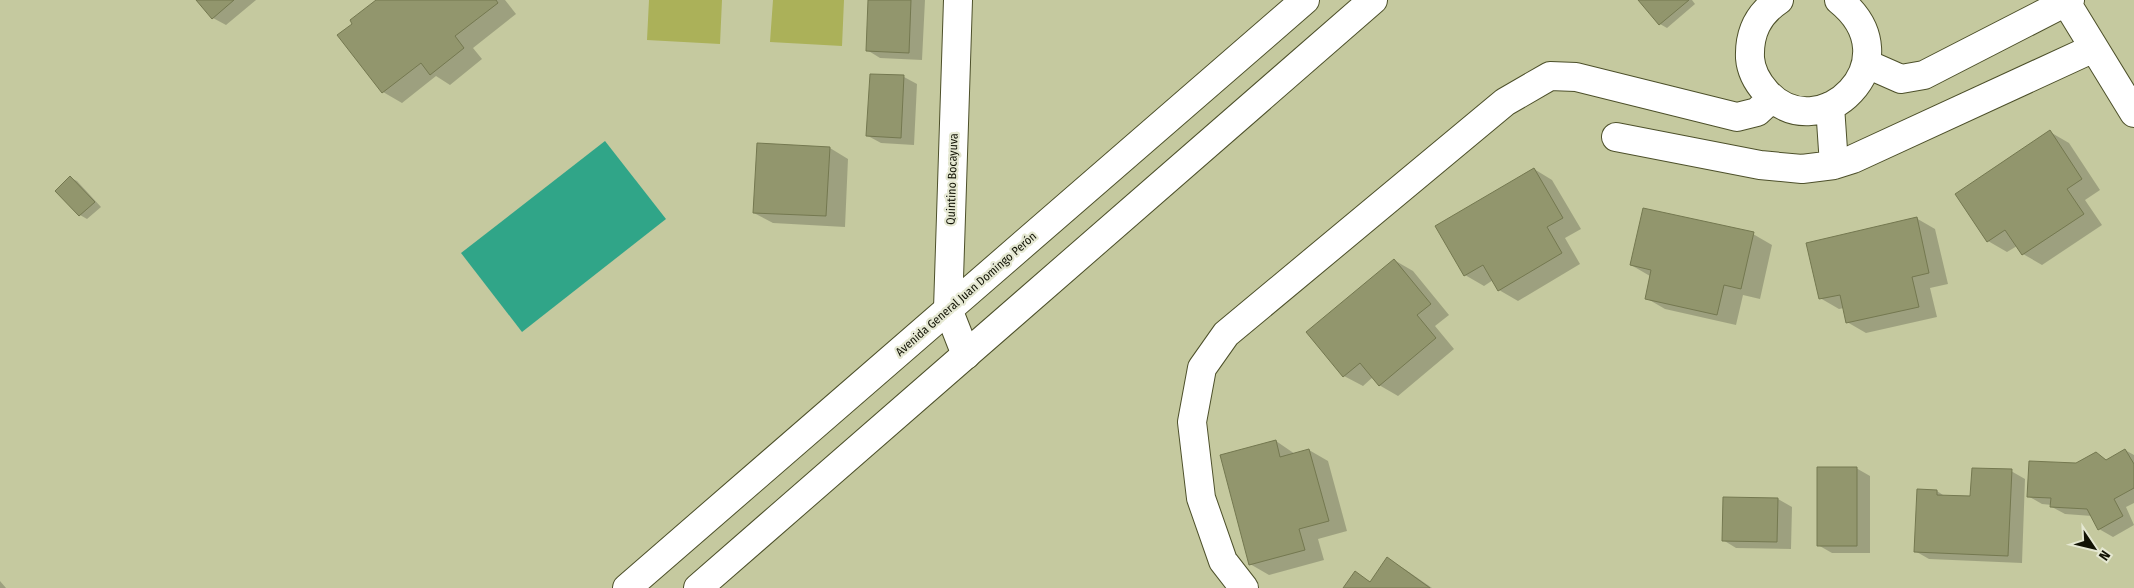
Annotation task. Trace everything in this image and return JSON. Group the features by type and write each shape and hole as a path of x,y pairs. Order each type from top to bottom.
{"street":[{"name":"Quintino Bocayuva","path":"958,0 948,309 966,355"},
{"name":"Avenida General Juan Domingo Perón","path":"628,588 1305,0"},
{"path":"698,588 1373,0"},
{"path":"1779,0 1768,8 1750,12 1750,64 1758,83 1772,98 1790,108 1810,111 1830,106 1848,96 1860,81 1866,64 1867,45 1863,27 1851,4"},
{"path":"1866,64 1901,79 1924,75 2068,1 2134,113"},
{"path":"1616,137 1760,165 1802,169 1834,165 1880,147 2094,48"},
{"path":"1244,588 1223,561 1201,498 1192,422 1202,368 1226,334 1505,102 1550,76 1576,77 1737,117 1757,112 1772,98"},
{"path":"1830,106 1834,165"}],"green space":[{"path":"649,0 722,0 720,44 647,40"},
{"path":"773,0 844,0 842,46 770,42"}],"water":[{"path":"605,141 666,219 522,332 461,253"}],"building":[{"path":"196,0 234,0 212,19"},
{"path":"376,0 496,0 498,3 455,36 464,48 430,75 421,63 382,93 337,35 352,24 350,20"},
{"path":"868,0 911,0 909,53 866,51"},
{"path":"1638,0 1689,0 1659,25"},
{"path":"870,74 904,75 901,138 866,136"},
{"path":"2050,130 2082,179 2067,189 2084,214 2022,255 2005,230 1987,242 1955,194"},
{"path":"757,143 830,147 826,216 753,213"},
{"path":"1534,168 1563,218 1547,227 1562,253 1498,291 1483,265 1464,276 1435,226"},
{"path":"70,176 95,202 79,216 55,191"},
{"path":"1643,208 1754,232 1741,289 1724,285 1717,315 1645,299 1651,270 1630,265"},
{"path":"1917,217 1929,273 1912,277 1919,307 1846,323 1840,295 1819,299 1806,243"},
{"path":"1394,259 1431,304 1417,315 1436,338 1379,386 1360,363 1343,377 1306,332"},
{"path":"1276,440 1280,457 1309,449 1329,521 1299,529 1305,550 1249,565 1220,455"},
{"path":"2125,449 2134,464 2134,488 2114,499 2123,516 2098,530 2087,509 2050,507 2051,498 2027,497 2029,461 2076,463 2096,452 2106,460"},
{"path":"1817,467 1857,467 1857,546 1817,546"},
{"path":"1972,468 2012,469 2008,556 1914,552 1917,489 1937,490 1937,495 1970,496"},
{"path":"1723,497 1778,498 1777,542 1722,541"},
{"path":"1387,557 1430,588 1343,588 1355,571 1370,582"}]}
